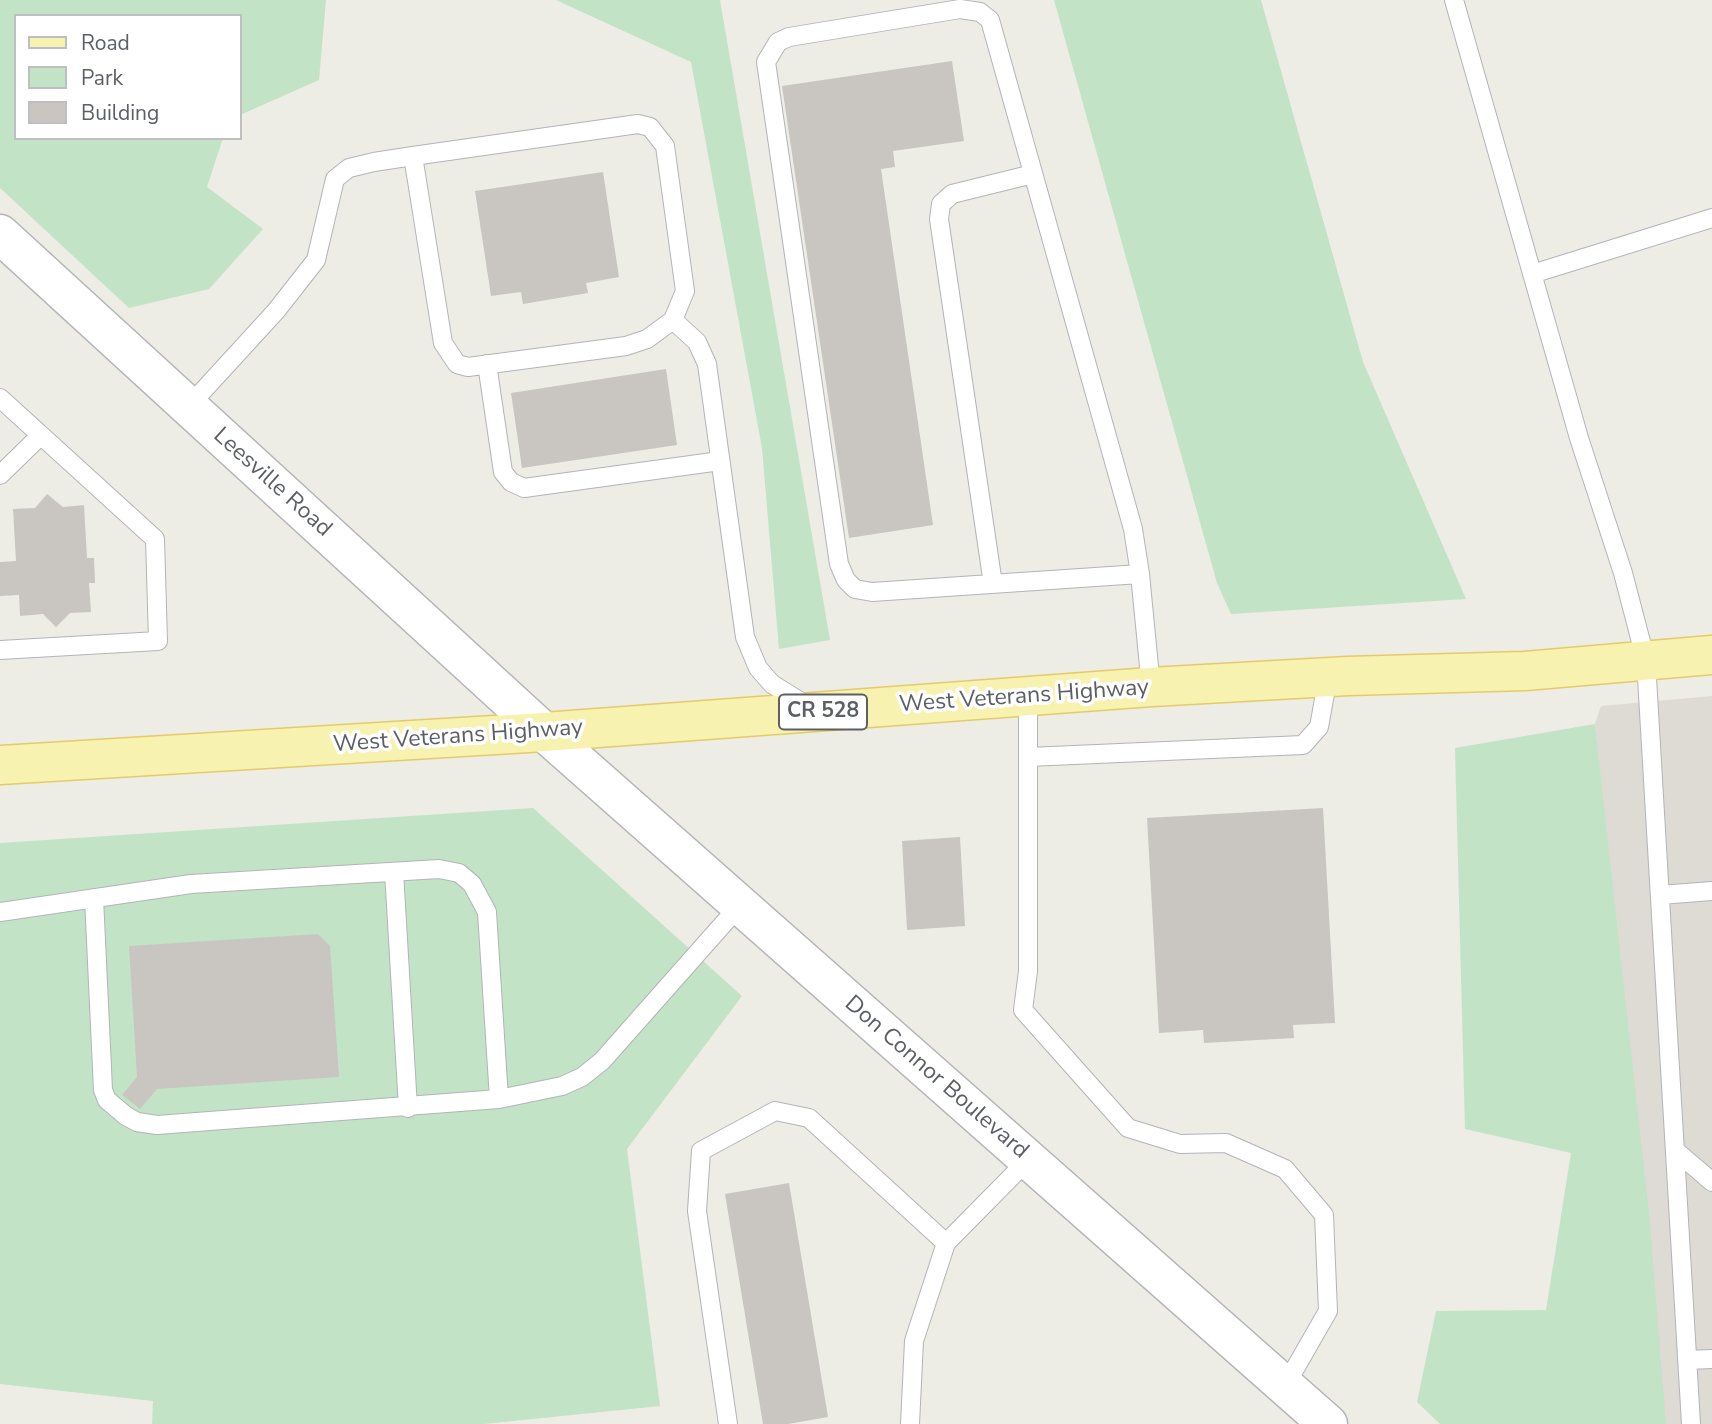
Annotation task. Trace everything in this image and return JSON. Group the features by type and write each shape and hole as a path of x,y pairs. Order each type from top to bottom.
{"main road":[{"name":"West Veterans Highway","path":"0,765 544,732 1151,687 1328,677 1525,671 1712,655"}],"street":[{"name":"Leesville Road","path":"0,234 544,732"},
{"name":"Don Connor Boulevard","path":"544,732 1328,1424"}],"lane":[{"path":"1454,0 1579,438 1623,573 1646,661 1691,1424"},
{"path":"1140,574 872,592 855,590 842,572 766,62 770,50 778,42 789,37 960,9 980,12 990,20 1133,529 1140,574 1151,687"},
{"path":"188,406 276,311 316,260 335,179 349,168 414,156 638,124 650,127 665,146 685,291 673,320 647,339 626,346 468,367 457,363 443,343 414,156"},
{"path":"993,584 939,219 941,204 952,194 1033,174"},
{"path":"1532,274 1712,218"},
{"path":"673,320 697,342 707,364 745,637 753,657 772,684 818,712"},
{"path":"486,364 503,472 511,482 524,488 720,461"},
{"path":"0,398 155,539 158,641 0,650"},
{"path":"0,475 41,435"},
{"path":"1028,757 1303,745 1319,727 1328,677"},
{"path":"1028,698 1028,971 1024,1010 1128,1128 1180,1144 1226,1143 1261,1158 1285,1169 1324,1215 1328,1311 1285,1386"},
{"path":"0,912 191,884 439,869 459,873 480,895 487,912 499,1099"},
{"path":"394,872 408,1108"},
{"path":"1660,895 1712,891"},
{"path":"94,898 103,1090 107,1100 126,1116 137,1122 157,1125 408,1108 499,1099 562,1086 593,1070 740,905"},
{"path":"729,1424 697,1211 701,1151 775,1111 809,1118 946,1244"},
{"path":"1676,1151 1712,1182"},
{"path":"910,1424 914,1341 946,1244 1028,1160"},
{"path":"1687,1360 1712,1359"}],"shaded area":[{"path":"1712,696 1712,1424 1663,1424 1595,724 1601,706"}],"green space":[{"path":"0,0 326,0 319,80 242,114 242,14 14,14 14,140 222,140 207,187 263,229 209,289 129,308 0,188"},
{"path":"556,0 720,0 830,640 779,649 762,448 691,62"},
{"path":"1054,0 1261,0 1363,362 1466,599 1231,614 1217,583"},
{"path":"1595,724 1649,1213 1666,1424 1440,1424 1417,1402 1436,1311 1546,1310 1571,1153 1465,1129 1455,748"},
{"path":"533,808 742,996 627,1149 660,1406 484,1424 152,1424 153,1401 0,1384 0,843"}],"building":[{"path":"952,61 964,141 893,151 895,167 881,169 933,525 849,538 782,86"},
{"path":"603,172 619,277 586,283 588,293 523,304 521,292 491,296 475,191"},
{"path":"666,369 677,445 522,468 511,393"},
{"path":"47,494 63,507 84,505 87,558 94,558 95,583 89,583 91,612 70,613 56,627 43,614 20,616 19,595 0,596 0,562 16,561 13,509 35,508"},
{"path":"1323,808 1335,1023 1293,1025 1294,1038 1204,1043 1203,1030 1159,1033 1147,818"},
{"path":"960,837 965,926 907,930 902,841"},
{"path":"318,934 330,946 339,1077 157,1089 140,1109 122,1095 137,1077 129,946"},
{"path":"789,1183 828,1417 788,1424 763,1424 725,1194"}]}
